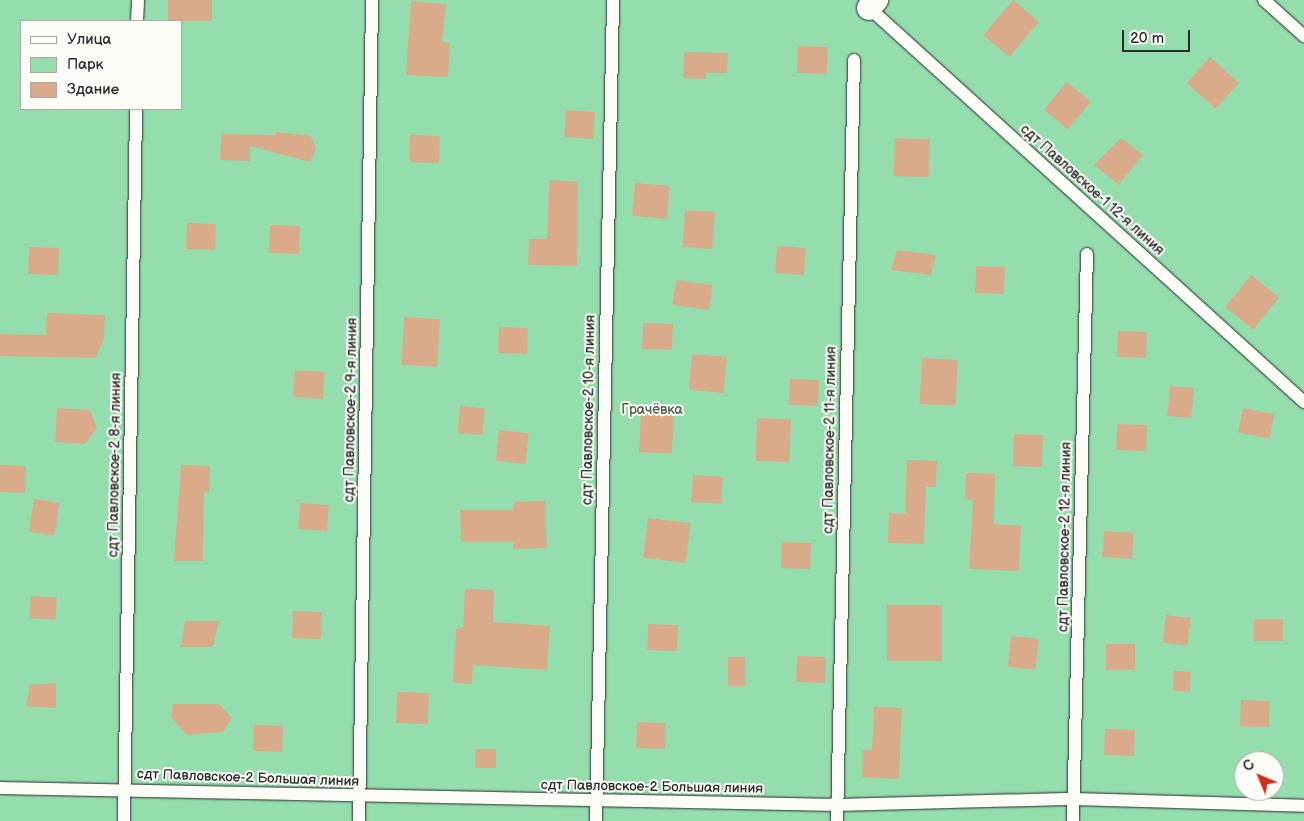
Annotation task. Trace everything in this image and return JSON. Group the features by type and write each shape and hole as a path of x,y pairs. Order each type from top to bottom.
{"lane":[{"path":"138,0 138,20"},
{"name":"сдт Павловское-2 9-я линия","path":"359,821 372,0"},
{"name":"сдт Павловское-2 10-я линия","path":"596,821 612,0"},
{"path":"1264,0 1304,36"},
{"name":"сдт Павловское-1 12-я линия","path":"868,3 1304,402"},
{"name":"сдт Павловское-2 11-я линия","path":"837,821 854,60"},
{"name":"сдт Павловское-2 8-я линия","path":"124,821 136,110"},
{"name":"сдт Павловское-2 12-я линия","path":"1074,821 1087,254"},
{"name":"сдт Павловское-2 Большая линия","path":"0,788 125,789 360,797 837,805 1074,799 1304,806"}],"green space":[{"name":"Грачёвка","path":"0,0 1304,0 1304,821 0,821"}],"building":[{"path":"168,0 212,0 212,21 168,20"},
{"path":"1013,0 1039,22 1009,57 983,35"},
{"path":"411,1 446,4 442,42 450,43 448,77 406,75"},
{"path":"798,46 828,47 827,74 797,73"},
{"path":"684,52 728,53 727,73 706,73 706,79 683,78"},
{"path":"1210,57 1239,83 1216,109 1187,83"},
{"path":"1067,82 1091,102 1068,130 1044,110"},
{"path":"566,110 595,112 593,139 564,137"},
{"path":"276,132 311,136 316,149 310,162 250,146 250,161 220,160 221,134 276,135"},
{"path":"410,135 440,136 439,163 409,162"},
{"path":"895,138 930,139 929,177 894,176"},
{"path":"1121,138 1143,155 1119,185 1094,165"},
{"path":"549,180 578,182 577,266 528,265 529,239 547,239"},
{"path":"635,183 670,186 667,219 632,216"},
{"path":"685,210 715,212 712,249 682,247"},
{"path":"187,223 216,224 215,250 186,249"},
{"path":"270,225 300,226 299,254 269,253"},
{"path":"777,246 806,248 804,275 775,273"},
{"path":"29,247 59,248 58,275 28,274"},
{"path":"897,250 936,255 931,275 891,270"},
{"path":"976,266 1005,267 1004,294 975,293"},
{"path":"1251,275 1279,298 1253,330 1225,307"},
{"path":"676,280 713,285 709,310 673,305"},
{"path":"47,313 105,315 104,339 95,358 0,356 0,334 46,335"},
{"path":"404,317 440,319 437,367 401,365"},
{"path":"643,323 673,324 672,350 642,349"},
{"path":"499,327 528,328 527,354 498,353"},
{"path":"1118,331 1147,332 1146,358 1117,357"},
{"path":"692,354 727,357 724,393 689,390"},
{"path":"922,358 958,360 956,406 920,404"},
{"path":"295,370 325,372 323,399 293,397"},
{"path":"790,379 819,380 818,406 789,405"},
{"path":"1170,386 1194,388 1191,418 1167,416"},
{"path":"460,406 485,408 483,435 458,433"},
{"path":"57,408 90,410 97,428 85,444 55,442"},
{"path":"1243,408 1274,414 1270,439 1238,433"},
{"path":"641,412 674,414 672,454 639,452"},
{"path":"757,418 791,419 789,462 755,461"},
{"path":"1117,424 1147,425 1146,451 1116,450"},
{"path":"499,430 529,433 526,464 496,461"},
{"path":"1014,434 1043,435 1042,467 1013,466"},
{"path":"907,460 937,461 936,487 926,487 924,544 888,543 889,513 905,514"},
{"path":"0,465 26,466 25,493 0,492"},
{"path":"181,465 210,466 209,492 204,492 203,561 174,561"},
{"path":"966,473 995,474 994,524 1021,526 1019,571 969,569 973,500 965,499"},
{"path":"693,475 723,477 721,504 691,502"},
{"path":"34,499 60,503 55,536 29,532"},
{"path":"545,501 547,548 513,549 513,542 461,542 460,510 513,510 513,502"},
{"path":"300,503 329,505 327,531 298,529"},
{"path":"648,518 691,523 686,563 643,558"},
{"path":"1104,531 1134,533 1132,559 1102,557"},
{"path":"782,542 811,543 810,569 781,568"},
{"path":"465,589 494,590 493,622 550,626 547,670 473,665 472,684 453,683 456,629 463,627"},
{"path":"31,596 57,598 55,620 29,618"},
{"path":"887,605 942,605 942,661 887,661"},
{"path":"293,611 322,612 321,639 292,638"},
{"path":"1166,615 1191,618 1187,646 1163,643"},
{"path":"1254,619 1283,619 1283,641 1254,641"},
{"path":"185,621 219,621 213,647 181,647"},
{"path":"648,624 678,625 677,651 647,650"},
{"path":"1011,636 1039,639 1036,670 1008,667"},
{"path":"1106,644 1135,644 1135,670 1106,670"},
{"path":"797,656 826,657 825,683 796,682"},
{"path":"728,657 745,657 745,686 728,686"},
{"path":"1174,671 1191,672 1190,692 1173,691"},
{"path":"56,683 56,708 26,706 30,685"},
{"path":"397,692 429,693 428,724 396,723"},
{"path":"1241,700 1270,701 1269,727 1240,726"},
{"path":"173,704 219,704 232,718 223,732 186,735 171,717"},
{"path":"874,707 902,708 899,779 862,777 863,750 872,750"},
{"path":"637,722 666,723 665,749 636,748"},
{"path":"254,725 283,726 282,752 253,751"},
{"path":"1105,729 1135,730 1134,756 1104,755"},
{"path":"475,749 496,749 496,768 475,768"}]}
